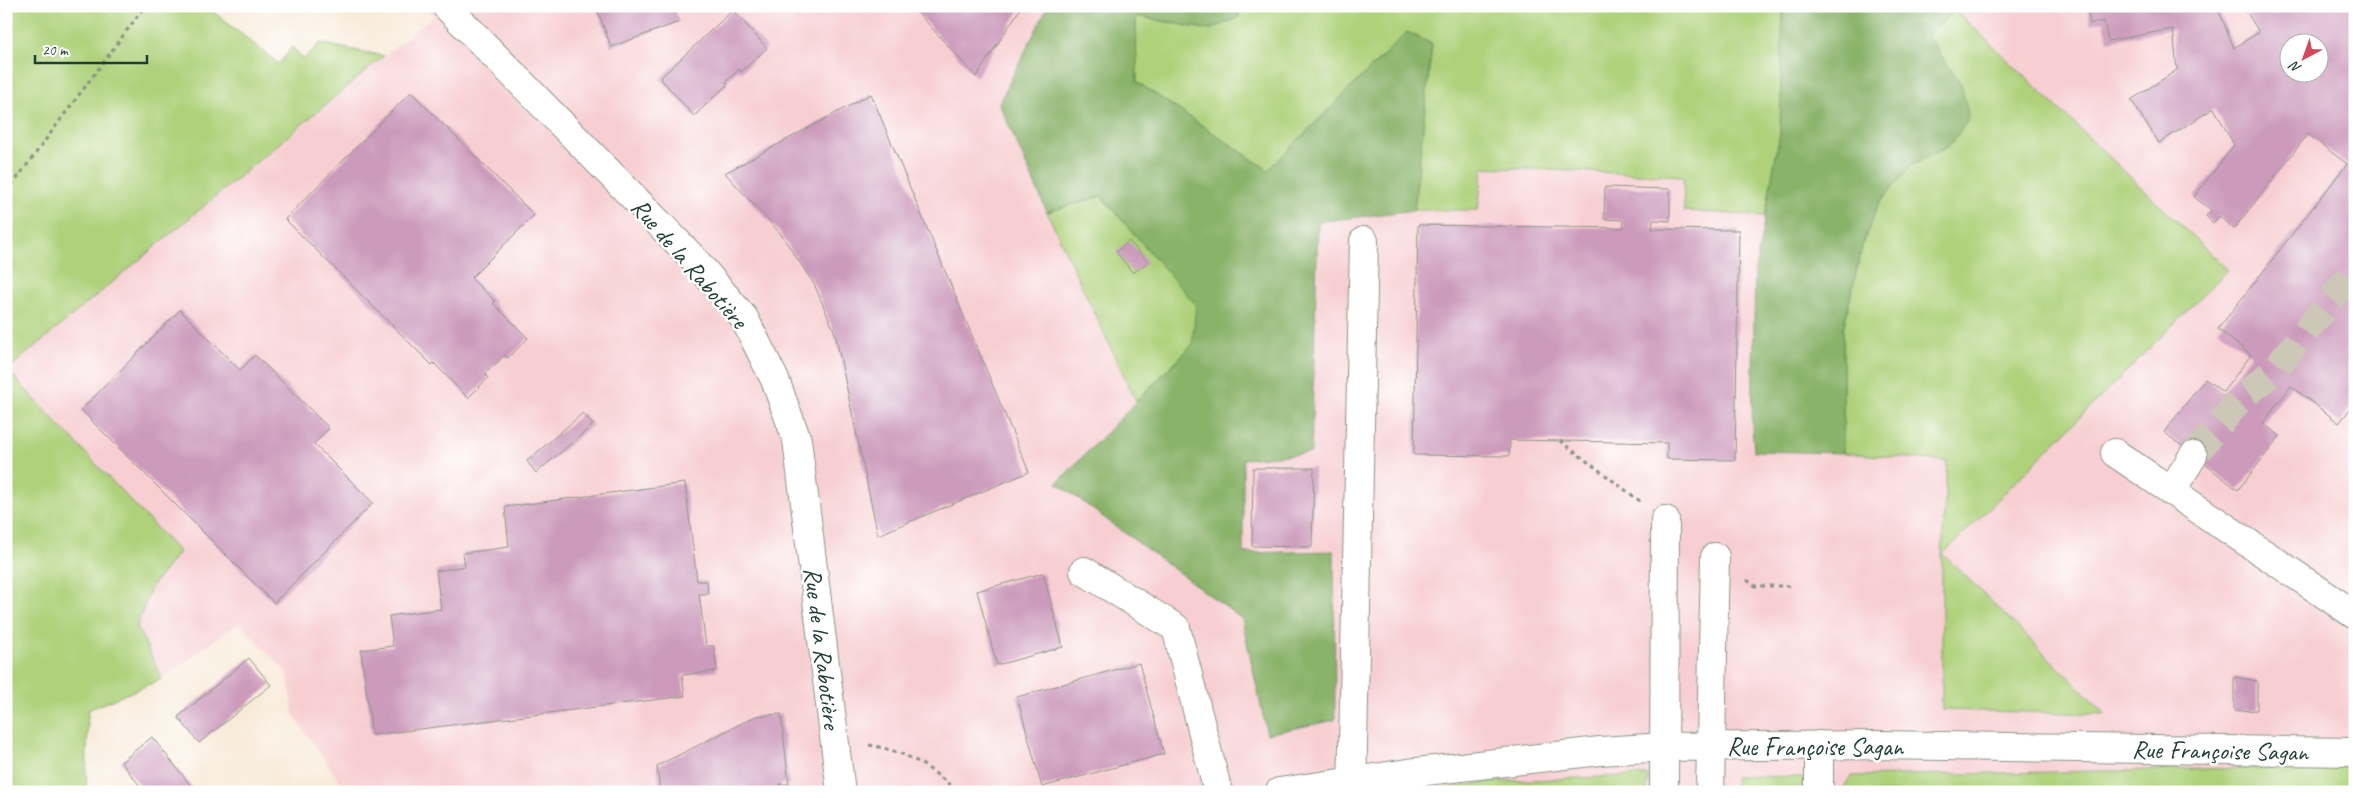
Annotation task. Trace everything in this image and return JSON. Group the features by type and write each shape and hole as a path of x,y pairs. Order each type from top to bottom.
{"street":[{"name":"Rue de la Rabotière","path":"446,6 693,258 744,318 775,380 797,440 841,792"},
{"path":"1352,787 1364,242"},
{"path":"2115,453 2355,615"},
{"path":"2171,491 2194,456"},
{"path":"1664,792 1665,520"},
{"path":"1710,792 1716,557"},
{"path":"1084,571 1176,628 1218,792"},
{"path":"1819,745 1819,792"},
{"name":"Rue Françoise Sagan","path":"1279,792 1352,787 1408,772 1600,751 1665,747 1819,745 2355,752"}],"path":[{"path":"6,209 12,184 145,6"},
{"path":"836,746 864,744 893,749 915,759 958,792"}],"shaded area":[{"path":"425,6 2355,6 2355,792 347,792 293,714 288,674 239,623 162,679 137,626 151,587 179,552 7,370 433,16"}],"green space":[{"path":"6,6 206,6 279,64 292,47 304,59 320,43 384,56 7,370 179,552 151,587 137,626 162,679 88,710 86,792 6,792"},
{"path":"1048,6 1241,6 1238,18 1209,30 1136,16 1137,82 1268,170 1407,32 1432,44 1414,210 1318,222 1311,453 1243,459 1243,553 1334,551 1335,720 1267,734 1242,619 1057,483 1192,345 1196,305 1101,196 1047,212 999,103"},
{"path":"1241,6 1783,6 1780,134 1765,216 1684,211 1683,176 1483,167 1478,210 1414,210 1432,44 1407,32 1268,170 1137,82 1136,16 1209,30 1238,18"},
{"path":"1783,6 1951,6 1955,10 1927,35 1961,84 1969,119 1949,146 1911,166 1879,203 1863,242 1843,330 1843,453 1754,451 1752,426 1755,271 1780,134"},
{"path":"1955,10 2228,270 1943,554 2106,714 1942,710 1942,554 1947,461 1843,453 1843,330 1863,242 1879,203 1911,166 1949,146 1961,84 1926,35"},
{"path":"1101,196 1197,304 1192,345 1136,401 1047,212"},
{"path":"2355,766 2355,792 1842,792 1851,776"},
{"path":"1648,775 1647,792 1423,792 1487,782"},
{"path":"1735,776 1803,777 1803,792 1735,792"}],"building":[{"path":"596,6 673,6 679,22 611,47"},
{"path":"791,6 805,6 797,13"},
{"path":"912,6 1022,6 976,77"},
{"path":"2087,6 2217,6 2234,48 2259,32 2243,6 2274,6 2279,10 2280,6 2355,6 2355,403 2339,423 2291,386 2263,423 2280,436 2238,490 2164,432 2205,379 2223,392 2251,355 2218,329 2347,164 2308,134 2234,229 2219,216 2213,223 2206,216 2211,210 2194,197 2234,145 2214,108 2159,143 2131,100 2177,70 2173,29 2108,41 2104,21 2090,24"},
{"path":"733,10 767,48 741,72 739,69 726,82 728,84 694,116 660,78"},
{"path":"411,92 534,215 471,278 495,301 493,303 528,338 508,358 505,355 485,374 488,378 468,398 434,363 432,365 285,219"},
{"path":"871,94 1029,472 878,535 835,333 814,284 780,233 725,173"},
{"path":"1605,187 1670,189 1670,221 1653,220 1652,229 1739,230 1735,460 1667,459 1667,443 1510,440 1509,456 1414,455 1418,225 1624,228 1623,220 1604,219"},
{"path":"1129,241 1148,262 1133,273 1116,252"},
{"path":"180,310 240,370 255,355 329,428 314,444 373,503 274,603 81,410"},
{"path":"583,413 593,425 536,473 527,461"},
{"path":"1253,468 1314,468 1312,547 1252,546"},
{"path":"685,483 697,581 707,581 708,594 699,594 706,646 714,646 717,671 682,675 685,696 372,735 361,650 393,646 389,616 441,609 436,571 465,566 463,553 509,547 505,507"},
{"path":"1043,573 1063,647 997,665 977,591"},
{"path":"249,658 271,685 199,743 178,717"},
{"path":"1139,663 1164,754 1042,787 1017,697"},
{"path":"2234,677 2257,681 2257,710 2234,711"},
{"path":"781,714 789,784 780,784 781,792 660,792 657,766 756,716"},
{"path":"152,737 196,792 144,791 121,762"}],"tunnel":[{"path":"2193,456 2240,399 2275,370 2355,269"}]}
